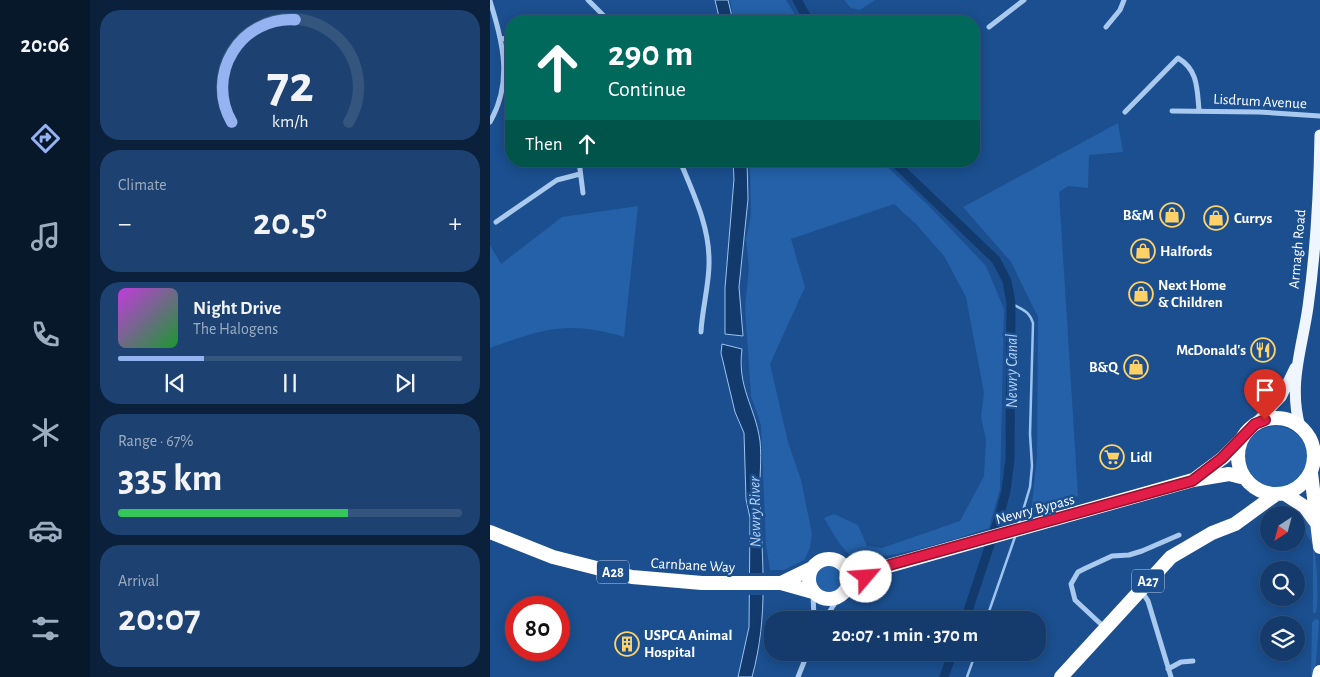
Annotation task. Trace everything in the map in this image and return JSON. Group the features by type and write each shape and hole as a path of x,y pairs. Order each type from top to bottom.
{"highway":[{"path":"1193,480 1222,458 1255,424 1275,418 1285,419 1302,428 1320,432"},
{"path":"1302,428 1314,448 1316,522 1320,547"},
{"path":"1242,439 1239,447 1238,464 1245,478 1256,489 1280,494 1305,507 1316,522"},
{"path":"1280,494 1300,487 1315,465"},
{"path":"1193,480 1228,474 1245,478"},
{"name":"Newry Bypass","path":"886,566 1193,480"},
{"path":"1254,510 1257,502 1256,489"},
{"name":"A27","path":"1061,677 1163,564 1180,550 1234,524 1280,494"},
{"name":"Carnbane Way","path":"490,532 553,557 632,577 667,581 742,584 776,583"},
{"path":"813,592 809,581 812,568 816,563 827,559 839,561 844,565 850,576 843,593"},
{"path":"844,565 886,566"},
{"path":"776,583 813,592 823,598 843,593 886,566"},
{"path":"776,583 812,568"},
{"path":"1320,672 1320,677"}],"main road":[{"name":"Armagh Road","path":"1302,428 1294,403 1296,364 1308,308 1316,240 1320,135"},
{"name":"Armagh Road","path":"1255,424 1281,398 1296,364"}],"street":[{"path":"588,0 604,15"},
{"path":"989,27 1024,0"},
{"path":"1106,27 1120,10 1124,0"},
{"path":"490,1 502,40 504,60 503,86 500,100 490,122"},
{"name":"Lisdrum Avenue","path":"1125,112 1178,58 1192,68 1196,78 1199,110"},
{"name":"Lisdrum Avenue","path":"1172,111 1199,110 1320,116"},
{"path":"579,167 584,193"},
{"path":"682,167 704,222 709,260 702,306 701,332"},
{"path":"496,222 557,180 580,174"},
{"path":"1105,628 1075,600 1071,592 1074,577 1078,572 1112,556 1130,555 1179,535"},
{"path":"1141,589 1148,601 1171,677"},
{"path":"813,592 814,611"},
{"path":"830,611 843,593"},
{"path":"1168,669 1181,662 1193,660"},
{"path":"798,677 804,661"}],"shaded area":[{"path":"730,0 786,0 795,15 733,15"},
{"path":"844,0 875,0 860,10 851,8"},
{"path":"1118,123 1123,152 1089,155 1088,188 1068,186 1059,192 1078,496 1031,513 1037,457 1038,317 1011,262 963,207"},
{"path":"750,167 887,167 929,206 986,266 1004,309 1000,489 989,528 917,550 875,557 859,557 848,553 844,549 824,518 834,514 858,525 867,546 882,548 960,521 984,476 986,440 981,417 984,393 966,297 944,256 916,224 894,204 791,239 805,287 770,364 788,442 801,480 812,534 810,548 804,560 784,570 770,570 766,545 761,425 751,396 745,307 749,267 746,239 751,215"},
{"path":"638,206 624,337 587,329 556,329 525,336 490,348 490,245 501,264 562,217"},
{"path":"1276,426 1288,428 1299,435 1306,446 1308,458 1306,470 1299,481 1288,488 1276,490 1264,488 1253,481 1246,470 1244,458 1246,446 1253,435 1264,428"},
{"path":"1305,516 1312,532 1316,562 1316,613 1313,613 1313,545 1305,532"},
{"path":"829,566 839,570 843,580 839,590 829,594 819,590 815,580 819,570"},
{"path":"1315,619 1319,620 1315,677 1311,677 1312,623"}],"water":[{"path":"715,0 728,0 732,15 719,15"},
{"path":"733,167 747,167 748,199 739,287 743,336 725,334 725,288"},
{"name":"Newry River","path":"722,344 742,349 741,363 744,386 760,441 763,610 761,632 752,677 738,677 749,627 750,518 746,499 744,433 735,412 721,353"}],"pier":[{"path":"746,573 767,573 766,595 746,595"}],"waterway":[{"name":"Newry Canal","path":"797,0 806,15"},
{"name":"Newry Canal","path":"899,167 996,260 1007,281 1011,303 1010,459 1006,491 968,611"},
{"path":"1011,303 1027,313 1033,323 1030,434 1032,466 1030,487 1019,524"},
{"path":"989,611 1016,534"},
{"name":"Newry Canal","path":"944,677 950,661"},
{"path":"967,677 973,661"}],"place":[{"name":"B&M","path":"1172,215"},
{"name":"Currys","path":"1216,218"},
{"name":"Halfords","path":"1143,251"},
{"name":"Next Home & Children","path":"1141,294"},
{"name":"McDonald's","path":"1263,350"},
{"name":"B&Q","path":"1136,367"},
{"name":"Lidl","path":"1112,457"},
{"name":"USPCA Animal Hospital","path":"627,644"}],"route":[{"path":"866,577 886,566 1192,481 1222,458 1255,424 1265,420"}]}
